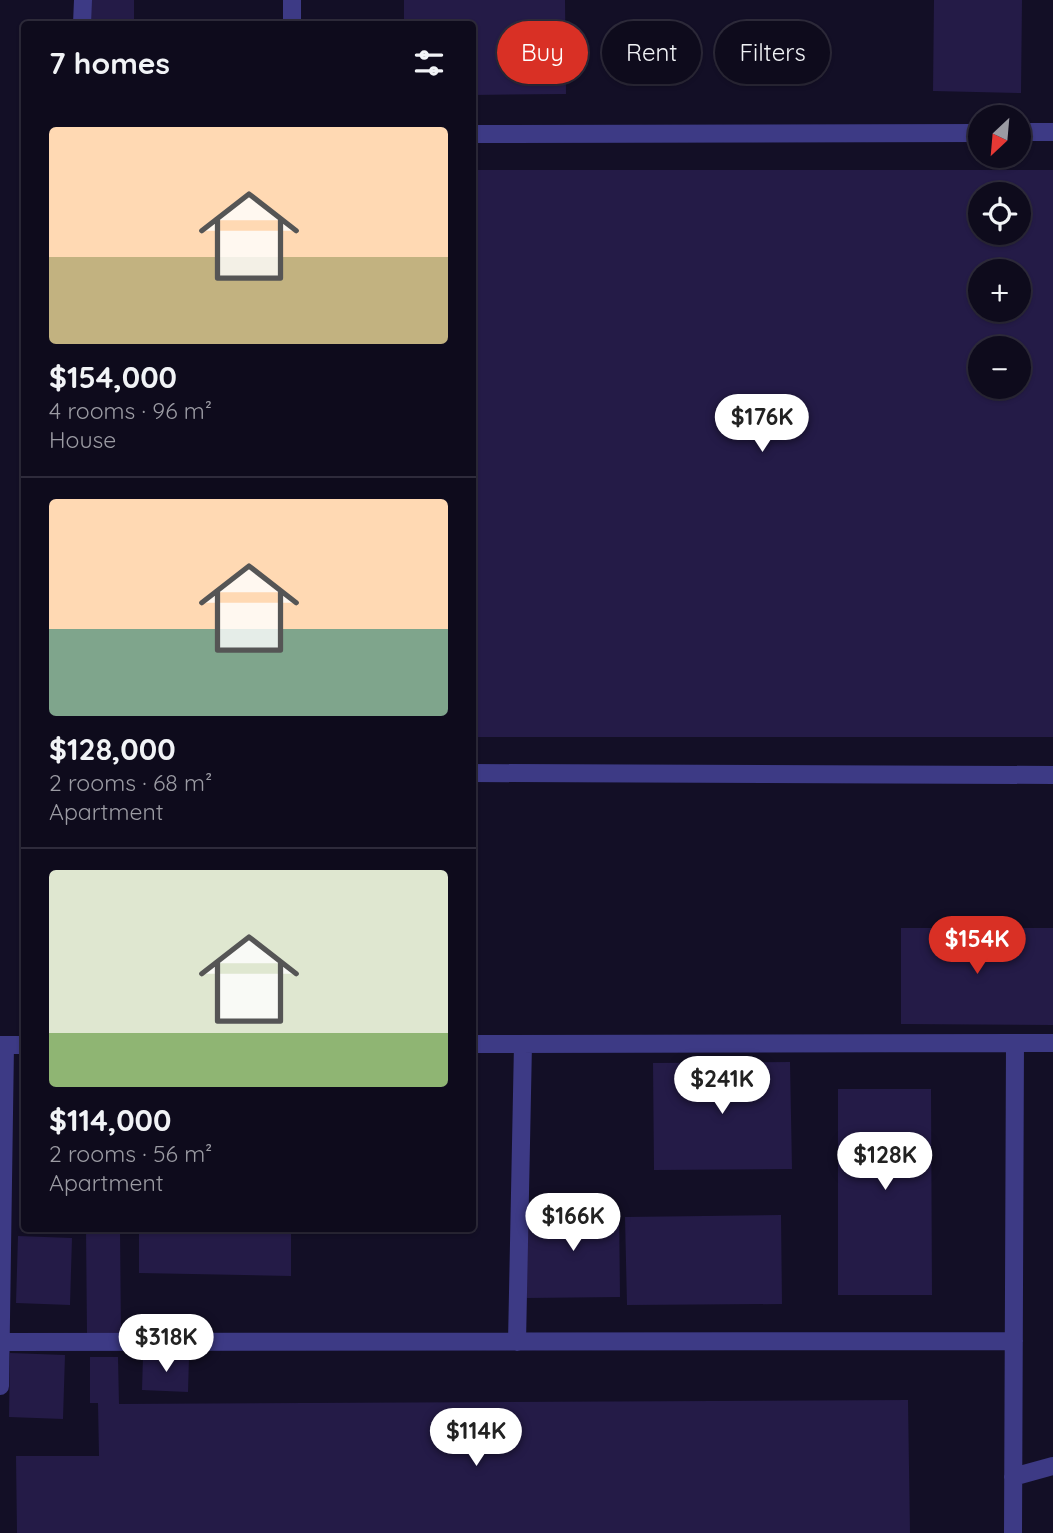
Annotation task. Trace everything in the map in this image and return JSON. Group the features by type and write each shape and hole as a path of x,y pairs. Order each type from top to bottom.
{"lane":[{"path":"82,21 83,0"},
{"path":"292,0 292,21"},
{"path":"1031,132 1053,132"},
{"path":"476,134 968,133"},
{"path":"476,773 1053,775"},
{"path":"1013,1533 1015,1043"},
{"path":"476,1044 1053,1043"},
{"path":"517,1342 523,1044"},
{"path":"0,1386 2,1045 21,1045"},
{"path":"0,1342 1014,1341"},
{"path":"1013,1477 1053,1466"}],"building":[{"path":"84,0 134,0 134,21 83,21"},
{"path":"404,0 565,0 565,21 497,21 497,84 566,84 566,94 476,95 476,21 404,21"},
{"path":"934,0 1022,0 1021,93 933,91"},
{"path":"476,170 1053,170 1053,737 476,737"},
{"path":"901,928 1053,928 1053,1025 901,1024"},
{"path":"790,1062 792,1169 654,1170 653,1063"},
{"path":"838,1089 931,1089 932,1295 838,1295"},
{"path":"526,1208 619,1208 620,1297 527,1298"},
{"path":"781,1215 782,1304 627,1305 625,1217"},
{"path":"86,1232 120,1232 121,1335 87,1335"},
{"path":"139,1232 291,1232 291,1276 139,1273"},
{"path":"18,1236 72,1238 70,1305 16,1303"},
{"path":"10,1353 65,1355 63,1419 9,1417"},
{"path":"143,1356 189,1357 188,1392 142,1390"},
{"path":"90,1357 118,1357 119,1404 908,1400 910,1533 17,1533 16,1456 99,1456 98,1403 90,1403"}]}
